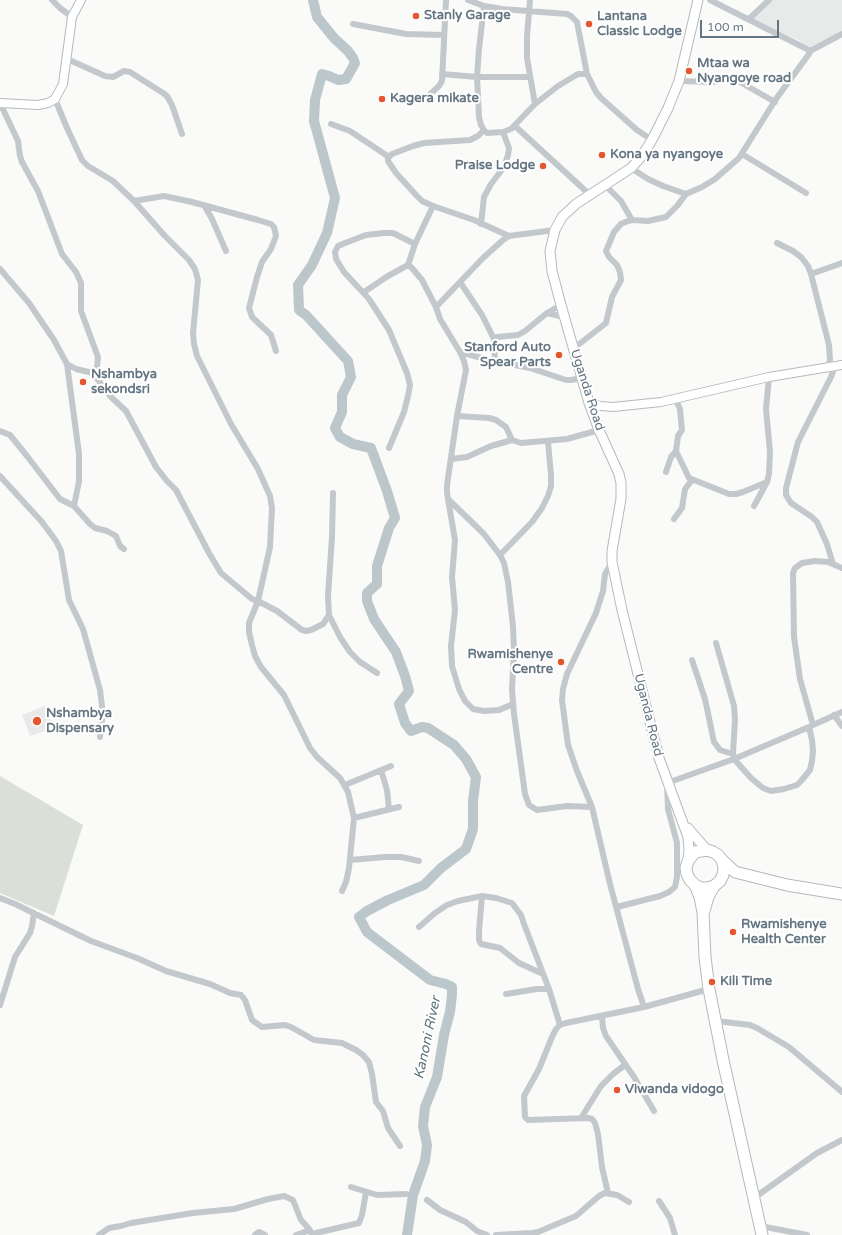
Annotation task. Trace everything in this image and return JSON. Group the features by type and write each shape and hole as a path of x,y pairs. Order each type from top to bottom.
{"highway":[{"path":"761,1230 709,989 705,957 703,912 700,897 687,874 686,868 691,856 696,852 707,850 718,855 735,872 787,885 842,894"},
{"path":"703,912 708,897 723,875 724,868 722,860"},
{"path":"694,885 701,888 707,888 747,875"}],"main road":[{"name":"Uganda Road","path":"688,861 689,843 684,822 667,783 659,758 622,610 612,562 612,551 621,498 621,483 615,464 599,430 589,403 564,317 550,258 551,245 555,230 562,217 589,194 631,168 642,157 652,140 668,108 679,81 698,0"},
{"name":"Uganda Road","path":"684,822 693,835 707,850"}],"street":[{"path":"52,0 72,17"},
{"path":"81,0 72,17 63,84 55,98 48,103 38,105 0,103 18,141 22,162 38,191 62,254 76,272 80,283 82,299 81,311 98,357 96,377"},
{"path":"414,97 422,99 429,95 440,86 442,81 446,0"},
{"path":"468,0 484,6 530,12 567,14 575,19 587,74 601,98 637,130 652,140"},
{"path":"530,0 527,58 535,104"},
{"path":"710,0 810,51"},
{"path":"749,19 769,0"},
{"path":"484,6 477,77 479,117 484,130 487,133 503,132 511,129 535,104 566,80 578,74 587,74"},
{"path":"353,24 406,34 444,35"},
{"path":"573,350 606,323 615,288 621,280 617,265 609,257 606,251 614,232 621,224 632,220 648,221 666,217 686,194 715,179 742,154 810,51 842,34"},
{"path":"67,59 105,76 113,77 124,71 130,72 163,93 167,96 172,105 182,134"},
{"path":"442,74 477,77 530,77"},
{"path":"679,81 713,82 730,78 775,102"},
{"path":"55,98 82,160 88,166 113,181 134,201 189,260 195,269 198,280 193,333 197,356 231,424 258,469 270,496 272,508 270,547 258,601 250,617 249,623 255,656 261,667 284,695 310,748 345,785 354,818 350,860 346,882 342,891"},
{"path":"331,124 350,131 389,156"},
{"path":"515,126 589,194"},
{"path":"389,156 424,143 470,140 478,136 484,130"},
{"path":"482,224 484,197 491,184 504,167 508,154 509,148 503,132"},
{"path":"742,154 806,193"},
{"path":"389,156 388,162 392,168 422,201 509,236"},
{"path":"631,168 653,181 686,194"},
{"path":"605,185 621,201 632,220"},
{"path":"134,201 164,196 204,205 271,224 276,230 276,236 271,249 262,262 249,308 252,318 271,335 276,350"},
{"path":"204,205 226,251"},
{"path":"364,292 408,265 415,244 433,206"},
{"path":"436,307 494,248 509,236 555,230"},
{"path":"389,448 404,412 410,386 407,373 389,330 364,292 348,277 339,264 335,252 338,246 366,235 384,233 393,233 415,244"},
{"path":"777,243 793,251 801,257 808,266 829,345 830,360 835,366"},
{"path":"811,274 842,263"},
{"path":"408,265 422,280 436,307 440,319 460,352 466,370 447,478 448,499 455,540 452,577 455,610 451,646 452,666 459,689 473,709 484,711 499,710 513,704"},
{"path":"0,269 29,303 54,340 67,364 78,454 79,481 74,506"},
{"path":"460,282 482,315 494,338 495,361"},
{"path":"494,338 518,335 561,305"},
{"path":"548,313 564,317"},
{"path":"460,352 476,357 530,368 566,380 582,378"},
{"path":"67,364 76,369 93,373 102,388 126,412 156,467 176,490 216,566 228,580 252,599 277,611 302,630 306,631 318,627 323,624 329,615"},
{"path":"589,403 601,406 632,406 660,402 769,377 835,366"},
{"path":"833,564 826,540 817,522 812,516 790,503 786,495 786,488 798,442 831,377 835,366"},
{"path":"754,506 767,482 770,452 766,409 769,377"},
{"path":"675,398 680,409 682,430 678,436 676,451 689,478 729,494 736,494 767,482"},
{"path":"457,416 489,418 496,420 506,427 512,440"},
{"path":"451,459 466,457 491,446 512,440 521,443 548,442 575,437 599,430"},
{"path":"0,431 10,435 60,499 74,506 95,528 116,536 120,546 124,549"},
{"path":"500,555 532,522 548,496 551,475 548,442"},
{"path":"666,472 671,456 676,451"},
{"path":"0,476 42,522 56,541 61,551 69,600 83,629 100,690 102,706 100,737"},
{"path":"674,519 682,508 685,489 692,480 694,480"},
{"path":"333,494 328,596 329,615 340,637 350,652 360,662 377,673"},
{"path":"448,499 484,534 504,562 513,626 513,704 525,794 528,805 537,810 567,806 592,807"},
{"path":"692,660 705,700 714,742 720,750 734,756 751,778 762,788 771,791 796,785 810,770 813,751 811,726 800,679 794,637 792,593 793,573 795,568 802,564 815,561 833,564 842,568"},
{"path":"612,562 605,574 603,591 596,613 569,668 563,689 562,700 568,744 577,771 592,807 607,873 644,1007"},
{"path":"716,643 734,706 734,756"},
{"path":"617,907 660,896 669,892 675,887 677,877 677,843 668,809 667,783 811,726 842,712"},
{"path":"834,715 842,726"},
{"path":"345,785 390,766"},
{"path":"381,770 387,790 389,810"},
{"path":"354,818 399,807"},
{"path":"350,860 402,857 419,861"},
{"path":"482,896 479,930 480,942 485,946 500,948 520,963 543,974"},
{"path":"419,927 429,917 447,905 458,901 482,896 512,903 524,924 549,989 560,1025"},
{"path":"0,898 91,941 137,958 166,971 216,986 230,993 241,995 245,1000 252,1020 262,1027 285,1025 292,1027 314,1040 342,1043 356,1050 369,1062 376,1102 383,1110 388,1128 400,1146"},
{"path":"0,1005 15,957 30,933 34,913"},
{"path":"506,994 537,989 549,989"},
{"path":"608,1193 602,1167 597,1128 592,1119 528,1120 525,1117 524,1096 540,1069 556,1029 560,1025 644,1007 709,989"},
{"path":"602,1016 603,1028 606,1036 634,1077 654,1111"},
{"path":"716,1021 750,1025 757,1028 789,1047 842,1092"},
{"path":"581,1118 601,1086 625,1065"},
{"path":"754,1198 817,1153 842,1140"},
{"path":"351,1187 377,1195 406,1194"},
{"path":"296,1235 312,1233 359,1222 362,1215 366,1192"},
{"path":"496,1235 538,1232 576,1216 599,1196 608,1193 617,1195 629,1202"},
{"path":"99,1235 109,1228 131,1223 193,1213 234,1209 284,1196 293,1200 301,1220 312,1233"},
{"path":"427,1200 440,1210 466,1222 477,1231 487,1235"},
{"path":"659,1201 670,1218 675,1235"},
{"path":"761,1230 807,1235"},
{"path":"255,1235 259,1232 265,1235"}],"shaded area":[{"path":"770,0 842,0 842,31 810,47 753,19"},
{"name":"Nshambya Dispensary","path":"45,706 53,728 30,736 22,715"},
{"path":"0,776 83,825 54,916 0,893"}],"waterway":[{"name":"Kanoni River","path":"313,0 317,17 334,38 348,51 355,63 346,79 338,80 322,74 315,100 314,121 335,198 327,233 312,265 298,285 299,310 306,315 348,361 351,377 342,395 342,412 335,428 340,437 353,444 371,448 395,518 389,528 377,566 377,584 367,593 367,601 374,619 396,652 405,676 409,691 399,704 405,723 411,731 422,727 428,728 454,745 466,759 476,777 473,801 473,829 466,849 441,868 424,885 388,900 359,917 367,932 430,980 452,987 450,1012 444,1035 437,1077 425,1107 423,1126 427,1145 425,1161 413,1195 407,1235"}],"place":[{"name":"Stanly Garage","path":"416,16"},
{"name":"Lantana Classic Lodge","path":"589,24"},
{"name":"Mtaa wa Nyangoye road","path":"689,71"},
{"name":"Kagera mikate","path":"382,99"},
{"name":"Kona ya nyangoye","path":"602,155"},
{"name":"Praise Lodge","path":"543,166"},
{"name":"Stanford Auto Spear Parts","path":"559,355"},
{"name":"Nshambya sekondsri","path":"83,382"},
{"name":"Rwamishenye Centre","path":"561,662"},
{"name":"Nshambya Dispensary","path":"37,721"},
{"name":"Rwamishenye Health Center","path":"733,932"},
{"name":"Kili Time","path":"712,982"},
{"name":"Viwanda vidogo","path":"617,1090"}]}
